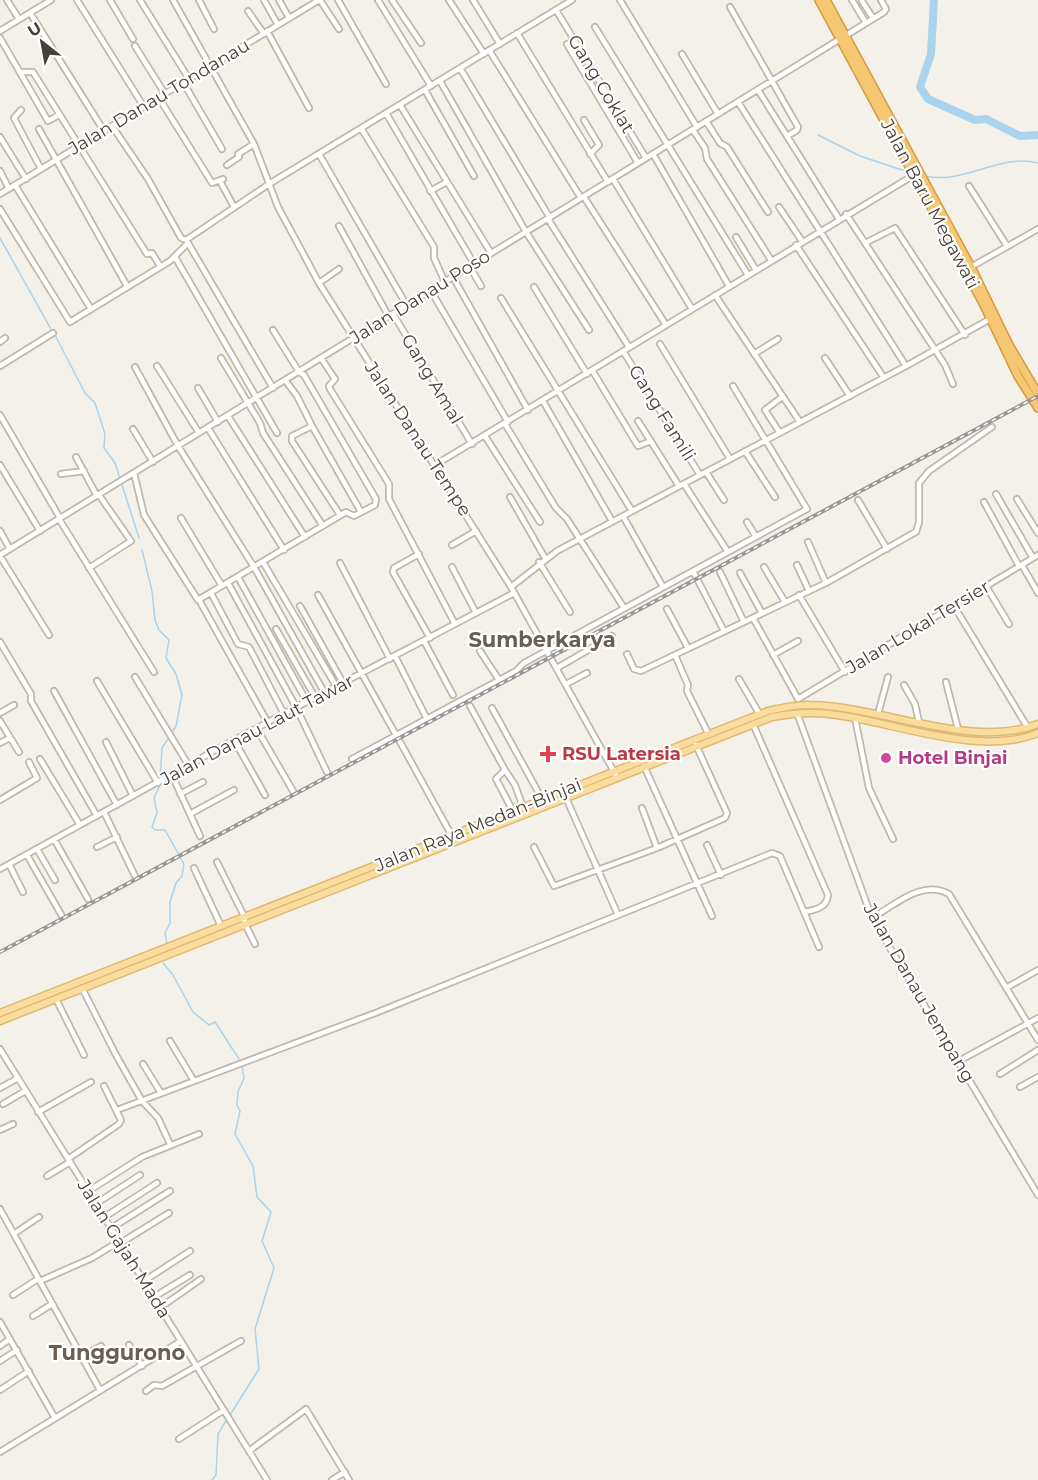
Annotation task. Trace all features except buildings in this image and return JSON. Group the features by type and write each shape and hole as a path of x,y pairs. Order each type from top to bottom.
{"highway":[{"name":"Jalan Baru Megawati","path":"819,0 843,37"},
{"name":"Jalan Baru Megawati","path":"826,0 1018,376 1038,408"},
{"name":"Jalan Baru Megawati","path":"915,173 971,267 1009,345 1038,394"}],"main road":[{"name":"Jalan Raya Medan-Binjai","path":"0,1013 221,926 245,920 566,798 708,734 799,702 986,733 1028,728 1038,724"},
{"name":"Jalan Raya Medan-Binjai","path":"0,1021 542,799 644,766 772,717 797,713 836,714 955,738 981,740 1019,738 1038,733"}],"street":[{"path":"7,0 19,19"},
{"path":"0,31 51,0"},
{"path":"77,0 144,106"},
{"path":"110,0 133,39"},
{"path":"140,0 189,79"},
{"name":"Jalan Danau Tempe","path":"173,0 254,144 278,207 319,283 511,587 616,774"},
{"path":"199,0 214,29"},
{"path":"264,0 278,25"},
{"path":"279,0 289,18"},
{"path":"303,0 307,7"},
{"path":"319,0 339,29"},
{"name":"Jalan Danau Tondanau","path":"0,194 319,0"},
{"path":"338,0 386,84"},
{"path":"378,0 430,86"},
{"path":"392,0 421,43"},
{"path":"449,0 487,52 666,325"},
{"path":"473,0 500,44"},
{"path":"0,208 69,321 175,257 187,242 269,184 571,0"},
{"path":"620,0 695,128 705,148 707,159 771,260"},
{"path":"852,0 866,23"},
{"name":"Jalan Danau Poso","path":"0,556 866,23 886,9 881,0"},
{"path":"862,1 873,18"},
{"path":"730,7 770,82 798,127 787,136"},
{"name":"Gang Coklat","path":"556,10 646,158"},
{"path":"248,11 265,32 309,108"},
{"path":"30,13 104,131"},
{"path":"595,27 748,274"},
{"path":"517,33 590,154 610,180 692,309"},
{"path":"0,38 48,121 59,115"},
{"path":"567,44 638,164"},
{"path":"135,46 165,94"},
{"path":"682,54 718,114"},
{"path":"460,68 629,348"},
{"path":"20,72 33,72 147,254 152,253 160,266"},
{"path":"440,81 526,232 589,330"},
{"path":"183,82 222,149"},
{"path":"424,90 474,176"},
{"path":"758,90 839,219"},
{"path":"159,98 210,181 214,184 221,180 234,207"},
{"path":"738,102 906,366"},
{"path":"400,105 491,253"},
{"path":"21,111 14,118 41,169"},
{"path":"386,113 472,265 481,286"},
{"path":"584,120 599,145 590,154"},
{"path":"706,121 720,143 727,147 768,212"},
{"path":"112,126 148,179 181,238 187,242 273,388"},
{"path":"361,128 434,247 434,258 446,282"},
{"path":"39,129 127,286"},
{"path":"0,138 26,179"},
{"path":"227,165 239,157 238,154 254,144"},
{"path":"319,154 406,306"},
{"path":"653,154 729,286"},
{"path":"0,171 9,189"},
{"path":"435,465 915,173"},
{"path":"430,191 447,182"},
{"path":"15,185 91,309"},
{"path":"969,186 1007,246"},
{"path":"779,207 802,241"},
{"path":"846,214 935,351 953,384"},
{"name":"Gang Amal","path":"339,226 391,315 472,444"},
{"path":"866,243 895,228 965,334"},
{"path":"971,267 1038,229"},
{"path":"736,237 756,270"},
{"path":"796,245 884,378"},
{"path":"175,257 277,433"},
{"path":"319,283 339,269"},
{"path":"453,277 528,410"},
{"path":"534,286 638,446 640,448 651,441"},
{"path":"430,291 556,508 566,517 624,608"},
{"path":"715,295 800,422"},
{"path":"501,298 632,511"},
{"path":"511,587 539,562 578,539 935,351 990,319"},
{"path":"199,600 340,515 346,512 354,516 375,505 376,499 304,375 299,372 273,330"},
{"path":"0,366 53,333"},
{"path":"754,354 778,339"},
{"path":"660,344 730,459"},
{"name":"Gang Famili","path":"623,351 700,475"},
{"path":"221,358 260,423 262,433 323,526"},
{"path":"321,358 335,379 329,386 330,389 388,484 389,499 455,624"},
{"path":"825,358 850,396"},
{"path":"157,366 199,433"},
{"path":"135,367 178,446 254,567 324,692"},
{"path":"285,380 297,396 361,512"},
{"path":"352,759 397,738 548,650 807,509 733,386"},
{"path":"198,388 218,422"},
{"path":"780,433 765,410 782,397"},
{"path":"543,401 612,521"},
{"path":"0,415 59,519 154,672"},
{"path":"228,416 304,537"},
{"path":"638,421 728,552"},
{"path":"312,426 292,436 292,441 340,515"},
{"path":"627,654 633,668 638,672 826,583 916,532 920,512 919,483 926,474 992,427"},
{"path":"208,428 284,549"},
{"path":"133,429 153,462"},
{"path":"485,436 540,522"},
{"path":"745,451 775,497"},
{"path":"76,457 98,495 131,541 89,568"},
{"path":"0,465 40,531"},
{"path":"61,474 84,471"},
{"path":"706,472 724,500"},
{"path":"134,473 144,515 196,599 199,600 268,723"},
{"path":"996,494 1036,556"},
{"path":"510,497 545,558"},
{"path":"1017,499 1038,533"},
{"path":"858,500 887,549"},
{"path":"984,502 1038,593"},
{"path":"623,516 663,587"},
{"path":"181,518 222,586"},
{"path":"747,522 756,537"},
{"path":"0,531 10,549"},
{"path":"452,545 476,531"},
{"path":"808,542 826,583"},
{"path":"419,554 394,568 393,572 430,638"},
{"path":"0,556 49,634"},
{"name":"Jalan Lokal Tersier","path":"799,702 1036,556"},
{"path":"263,562 336,686"},
{"path":"539,562 570,612"},
{"path":"340,564 427,719"},
{"path":"797,565 809,591"},
{"path":"452,567 476,613"},
{"path":"764,567 784,602"},
{"path":"693,571 724,631"},
{"path":"720,572 744,622"},
{"path":"740,573 762,613"},
{"path":"238,577 307,702"},
{"path":"228,583 296,707 327,772"},
{"path":"986,586 1010,624"},
{"path":"210,593 238,644 249,647 284,714"},
{"name":"Jalan Danau Laut Tawar","path":"0,869 234,740 514,593"},
{"path":"318,595 452,836"},
{"path":"799,596 845,672"},
{"path":"300,606 343,683"},
{"path":"954,606 1028,728"},
{"path":"667,609 688,648"},
{"path":"753,618 799,702"},
{"path":"276,629 315,697"},
{"path":"557,668 612,636"},
{"path":"424,640 453,695"},
{"path":"773,655 798,641"},
{"path":"0,642 31,694 31,701 61,755 98,816"},
{"path":"480,651 499,680"},
{"path":"675,655 688,685 687,691 708,734"},
{"path":"566,684 587,673"},
{"path":"135,677 189,766"},
{"path":"878,714 888,677"},
{"path":"739,679 760,715"},
{"path":"97,681 159,782"},
{"path":"946,682 958,729"},
{"path":"904,685 915,704 919,722"},
{"path":"54,691 117,805"},
{"path":"0,713 14,705"},
{"path":"470,706 515,784 523,807"},
{"path":"492,708 542,799"},
{"name":"Jalan Danau Jempang","path":"797,713 872,918 1038,1195"},
{"path":"855,718 869,788 893,839"},
{"path":"0,721 19,752"},
{"path":"753,724 828,895 828,900 821,908 804,912"},
{"path":"257,729 293,791"},
{"path":"0,743 10,738"},
{"path":"234,740 265,795"},
{"path":"106,742 133,796"},
{"path":"534,847 554,886 657,848 727,816 696,745"},
{"path":"40,759 80,825"},
{"path":"0,800 37,778 29,762"},
{"path":"644,766 712,916"},
{"path":"505,770 496,779 513,811"},
{"path":"172,775 200,836"},
{"path":"180,794 202,782"},
{"path":"190,814 234,790"},
{"path":"566,798 618,915"},
{"path":"642,808 657,848"},
{"path":"104,812 135,876"},
{"path":"97,847 117,837"},
{"path":"54,839 88,899"},
{"path":"707,845 721,875"},
{"path":"37,849 55,880"},
{"path":"117,1110 378,1012 777,853 819,948"},
{"path":"27,855 62,916"},
{"path":"217,862 255,944"},
{"path":"9,864 23,892"},
{"path":"194,868 221,926"},
{"path":"872,918 918,891 944,892 952,898 1038,1040"},
{"path":"1006,987 1038,970"},
{"path":"82,988 142,1101 154,1113 170,1144"},
{"path":"56,999 84,1055"},
{"path":"957,1062 1038,1018"},
{"path":"170,1041 194,1081"},
{"name":"Jalan Gajah Mada","path":"0,1049 69,1160 94,1205 161,1307 267,1480"},
{"path":"1000,1074 1038,1050"},
{"path":"143,1064 161,1093"},
{"path":"1020,1087 1038,1077"},
{"path":"0,1088 18,1078"},
{"path":"38,1112 91,1082"},
{"path":"47,1176 119,1124 121,1120 104,1086"},
{"path":"3,1104 26,1091"},
{"path":"0,1130 13,1124"},
{"path":"87,1192 142,1157 199,1134"},
{"path":"94,1205 140,1174"},
{"path":"103,1218 157,1183"},
{"path":"110,1229 170,1191"},
{"path":"0,1209 2,1218 15,1233 100,1390"},
{"path":"13,1295 39,1280 92,1258 169,1213"},
{"path":"15,1233 39,1217"},
{"path":"144,1281 190,1251"},
{"path":"154,1297 190,1275"},
{"path":"161,1307 201,1279"},
{"path":"33,1316 52,1304"},
{"path":"0,1322 2,1331 10,1339 55,1418"},
{"path":"0,1346 10,1339"},
{"path":"1,1450 181,1341"},
{"path":"146,1391 154,1385 162,1386 241,1341"},
{"path":"129,1345 142,1366"},
{"path":"83,1356 100,1346"},
{"path":"0,1360 16,1350"},
{"path":"0,1390 29,1371"},
{"path":"249,1451 306,1409 349,1480"},
{"path":"179,1439 226,1412"},
{"path":"332,1480 345,1472"}],"waterway":[{"path":"934,0 931,54 920,87 928,99 975,120 986,119 1020,136 1038,135"},
{"path":"818,135 860,156 908,172"},
{"path":"925,176 939,178 953,176 1010,162 1038,163"},
{"path":"0,238 52,331"},
{"path":"55,335 85,393 95,403 105,434 104,448 115,463 139,538"},
{"path":"142,550 152,591 155,620 159,630 169,640 166,658 176,674 182,695 176,726 162,748 160,780"},
{"path":"160,785 154,798 157,813 152,827 155,830 165,830 184,864 182,876 176,883 170,902 170,923 165,933 167,943"},
{"path":"163,963 173,975 193,1012 209,1025 215,1022 239,1059"},
{"path":"230,1415 259,1369 255,1329 274,1268 262,1241 271,1212 257,1197 253,1166 235,1134 240,1111 237,1105 238,1092 244,1078 242,1066"},
{"path":"212,1480 216,1475 218,1434 227,1419"}],"railway":[{"path":"0,952 1038,396"}],"place":[{"name":"RSU Latersia","path":"548,754"},
{"name":"Hotel Binjai","path":"886,758"}],"district":[{"name":"Sumberkarya","path":"542,640"},
{"name":"Tunggurono","path":"117,1353"}]}
